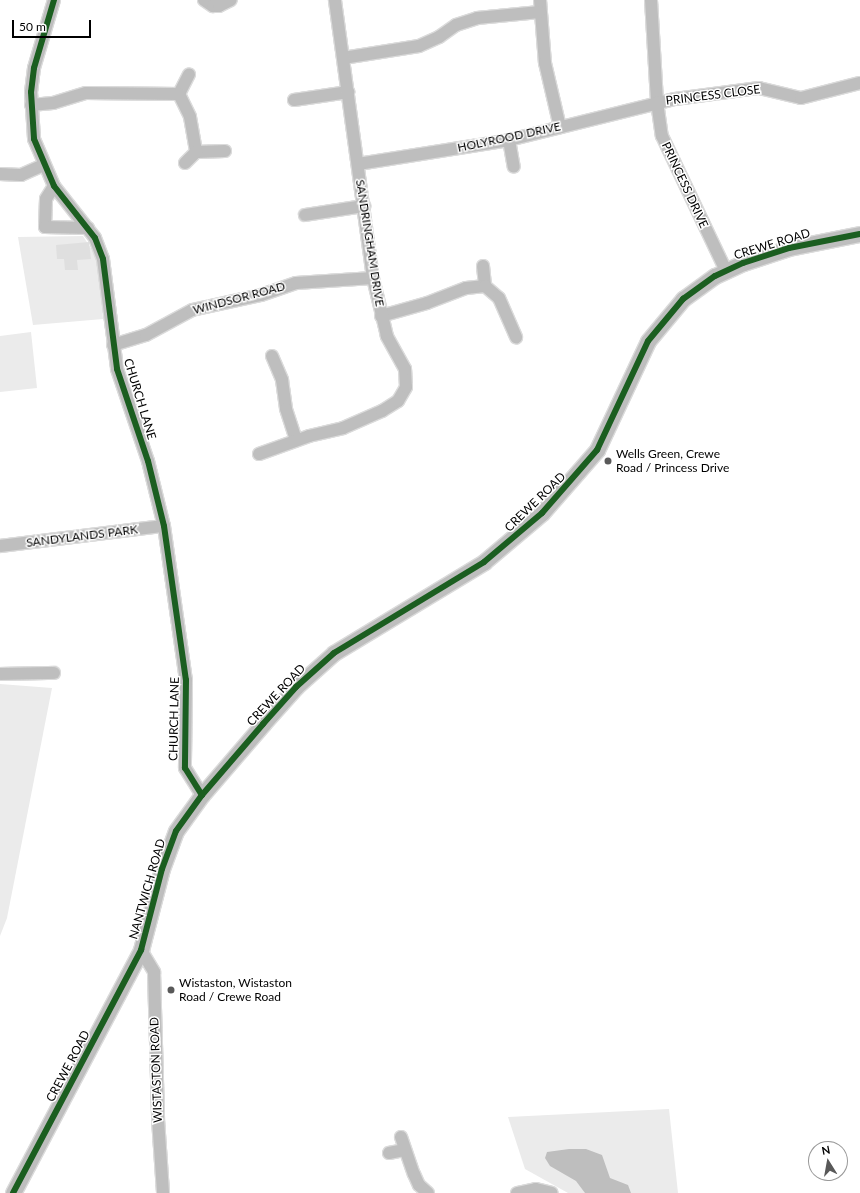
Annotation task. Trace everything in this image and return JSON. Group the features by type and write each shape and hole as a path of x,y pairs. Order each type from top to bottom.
{"main road":[{"name":"CREWE ROAD","path":"202,795 296,687 334,653 484,562 542,513 597,450 607,432 639,358 659,325 683,298 726,271 789,248 860,234"},
{"name":"NANTWICH ROAD","path":"141,950 169,846 176,831 202,795"},
{"name":"CREWE ROAD","path":"13,1193 141,950"}],"street":[{"name":"CHURCH LANE","path":"54,0 34,68 31,105 34,139 43,165 54,186 95,238 103,260 113,345 123,391 154,480 164,526 186,674 185,768 202,795"},
{"path":"204,0 213,6 219,6 230,0"},
{"name":"SANDRINGHAM DRIVE","path":"259,454 296,440 343,428 382,411 398,401 403,395 406,387 405,369 387,336 373,278 335,0"},
{"name":"PRINCESS DRIVE","path":"651,0 657,102 665,144 726,271"},
{"path":"343,58 419,46 439,37 456,25 477,18 540,6 545,63 560,127"},
{"path":"179,94 189,74"},
{"name":"PRINCESS CLOSE","path":"657,102 759,88 801,98 860,83"},
{"path":"31,105 53,103 86,92 179,94"},
{"path":"293,100 348,92"},
{"path":"179,94 190,117 196,152"},
{"name":"HOLYROOD DRIVE","path":"358,164 509,140 657,102"},
{"path":"509,140 514,167"},
{"path":"185,163 196,152 225,151"},
{"path":"0,174 21,175 43,165"},
{"path":"54,186 46,199 45,227 88,228"},
{"path":"303,215 364,206"},
{"path":"483,266 485,286 499,298 516,337"},
{"name":"WINDSOR ROAD","path":"113,345 146,335 192,310 261,294 296,283 373,278"},
{"path":"381,316 427,303 466,288 485,286"},
{"path":"272,356 282,380 287,414 296,440"},
{"name":"SANDYLANDS PARK","path":"0,546 164,526"},
{"path":"0,674 54,673"},
{"name":"WISTASTON ROAD","path":"141,950 154,972 158,1119 163,1193"},
{"path":"401,1137 419,1185 428,1193"},
{"path":"390,1153 405,1150"},
{"path":"517,1193 536,1189 552,1193"}],"shaded area":[{"path":"83,236 99,261 103,319 33,325 18,237"},
{"path":"31,332 37,388 0,392 0,336"},
{"path":"0,684 52,688 7,918 0,936"},
{"path":"669,1109 678,1193 568,1193 525,1169 508,1117"},
{"path":"569,1149 586,1149 602,1155 610,1178 628,1185 631,1193 585,1193 576,1181 550,1166 545,1158 547,1152"}],"building":[{"path":"89,242 91,259 77,260 78,270 65,270 64,259 57,259 56,245"}],"cycle path":[{"path":"54,0 34,68 31,92 34,139 54,186 95,238 103,259 117,369 148,461 164,526 186,680 185,768 202,795"},
{"path":"13,1193 141,950 162,869 176,831 202,795 263,724 296,687 334,653 484,562 542,513 597,450 648,341 683,299 715,276 743,263 789,248 860,234"}],"place":[{"name":"Wells Green, Crewe Road / Princess Drive","path":"608,461"},
{"name":"Wistaston, Wistaston Road / Crewe Road","path":"171,990"}]}
